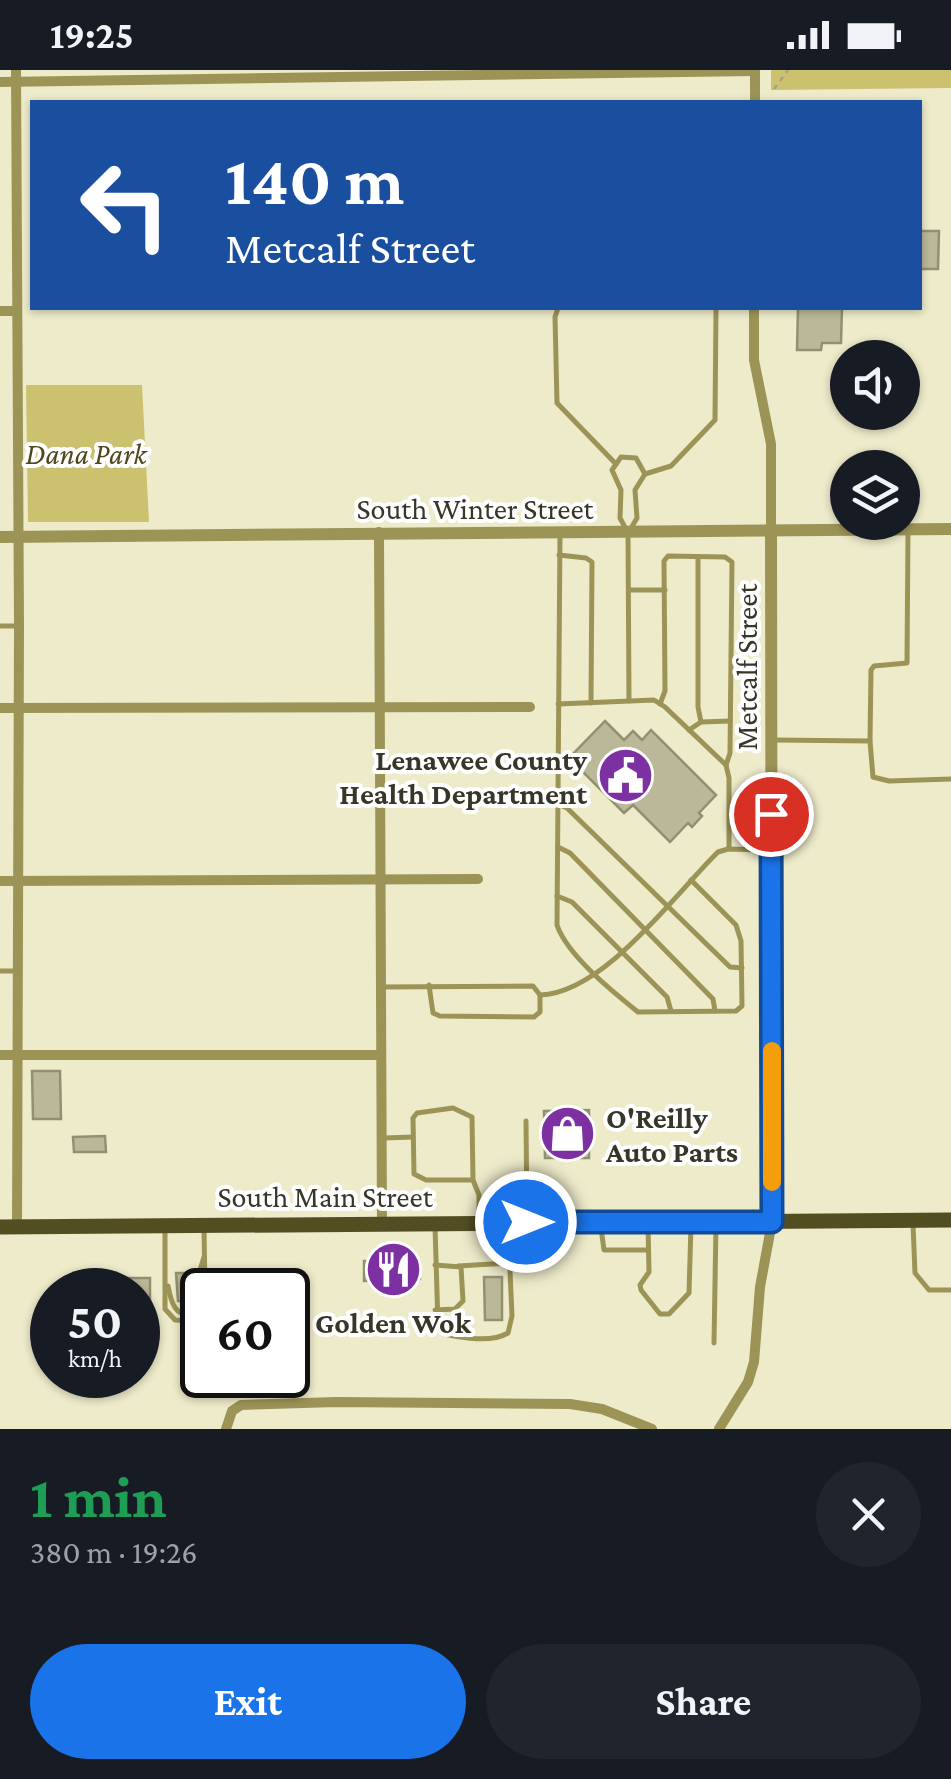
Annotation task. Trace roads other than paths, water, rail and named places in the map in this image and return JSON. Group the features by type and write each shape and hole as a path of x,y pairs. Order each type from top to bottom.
{"main road":[{"name":"South Main Street","path":"8,1227 951,1220"}],"street":[{"path":"0,82 16,76 755,70 755,100"},
{"path":"8,1227 18,1055 16,76"},
{"path":"754,310 754,360 772,444 771,532"},
{"path":"0,311 16,311"},
{"name":"South Winter Street","path":"920,530 951,529"},
{"name":"South Winter Street","path":"0,538 830,531"},
{"path":"379,532 382,1223"},
{"name":"Metcalf Street","path":"771,532 772,1222"},
{"path":"0,708 530,708"},
{"path":"0,881 478,879"},
{"path":"0,1055 381,1055"},
{"path":"718,1429 748,1382 754,1362 760,1288 772,1222"},
{"path":"226,1429 232,1411 240,1405 431,1402 570,1404 602,1410 652,1429"}],"lane":[{"path":"557,310 554,389 557,403 615,463"},
{"path":"628,533 637,518 636,490 646,474 671,466 714,420 716,310"},
{"path":"629,701 628,533 620,518 621,490 612,470 620,457 636,458 646,474"},
{"path":"621,490 636,490"},
{"path":"560,533 557,925 561,936 596,974 638,1012 736,1011 742,1006 741,941 736,925 691,880"},
{"path":"908,540 907,664 874,666 872,670 873,777 889,781 951,778"},
{"path":"559,555 592,562 591,703"},
{"path":"660,704 665,691 664,561 668,556 725,558 732,562 726,765 728,849"},
{"path":"698,557 701,722"},
{"path":"629,590 664,590"},
{"path":"0,626 18,626"},
{"path":"558,704 654,700 726,765"},
{"path":"688,730 701,722 730,722"},
{"path":"771,740 870,741"},
{"path":"558,804 567,808 730,967 742,968"},
{"path":"558,846 570,853 713,998 715,1011"},
{"path":"540,995 568,990 596,974 669,907 718,852 771,850"},
{"path":"558,896 572,902 667,996 671,1012"},
{"path":"0,970 18,971"},
{"path":"381,986 429,985 533,986 540,995 540,1012 534,1017 440,1016 434,1013 429,985"},
{"path":"473,1180 418,1178 413,1168 412,1137 412,1118 417,1112 452,1108 467,1113 473,1123 473,1180 479,1196 479,1223"},
{"path":"526,1121 526,1222"},
{"path":"381,1138 412,1137"},
{"path":"913,1221 915,1273 929,1290 951,1290"},
{"path":"600,1222 604,1250 648,1250"},
{"path":"648,1222 649,1272 640,1284 641,1290 660,1314 670,1314 690,1293 691,1222"},
{"path":"714,1343 716,1222"},
{"path":"435,1223 438,1326 444,1334 502,1337 508,1332 512,1316 508,1223"},
{"path":"204,1224 204,1268"},
{"path":"165,1225 165,1310 174,1320 180,1320"},
{"path":"165,1273 175,1309 192,1315 198,1308 199,1273 204,1258"},
{"path":"435,1265 509,1262"},
{"path":"435,1310 455,1309 462,1302 464,1281 458,1266"}],"place":[{"name":"Lenawee County Health Department","path":"626,776"},
{"name":"O'Reilly Auto Parts","path":"567,1134"},
{"name":"Golden Wok","path":"393,1270"}],"park label":[{"name":"Dana Park","path":"86,453"}]}
